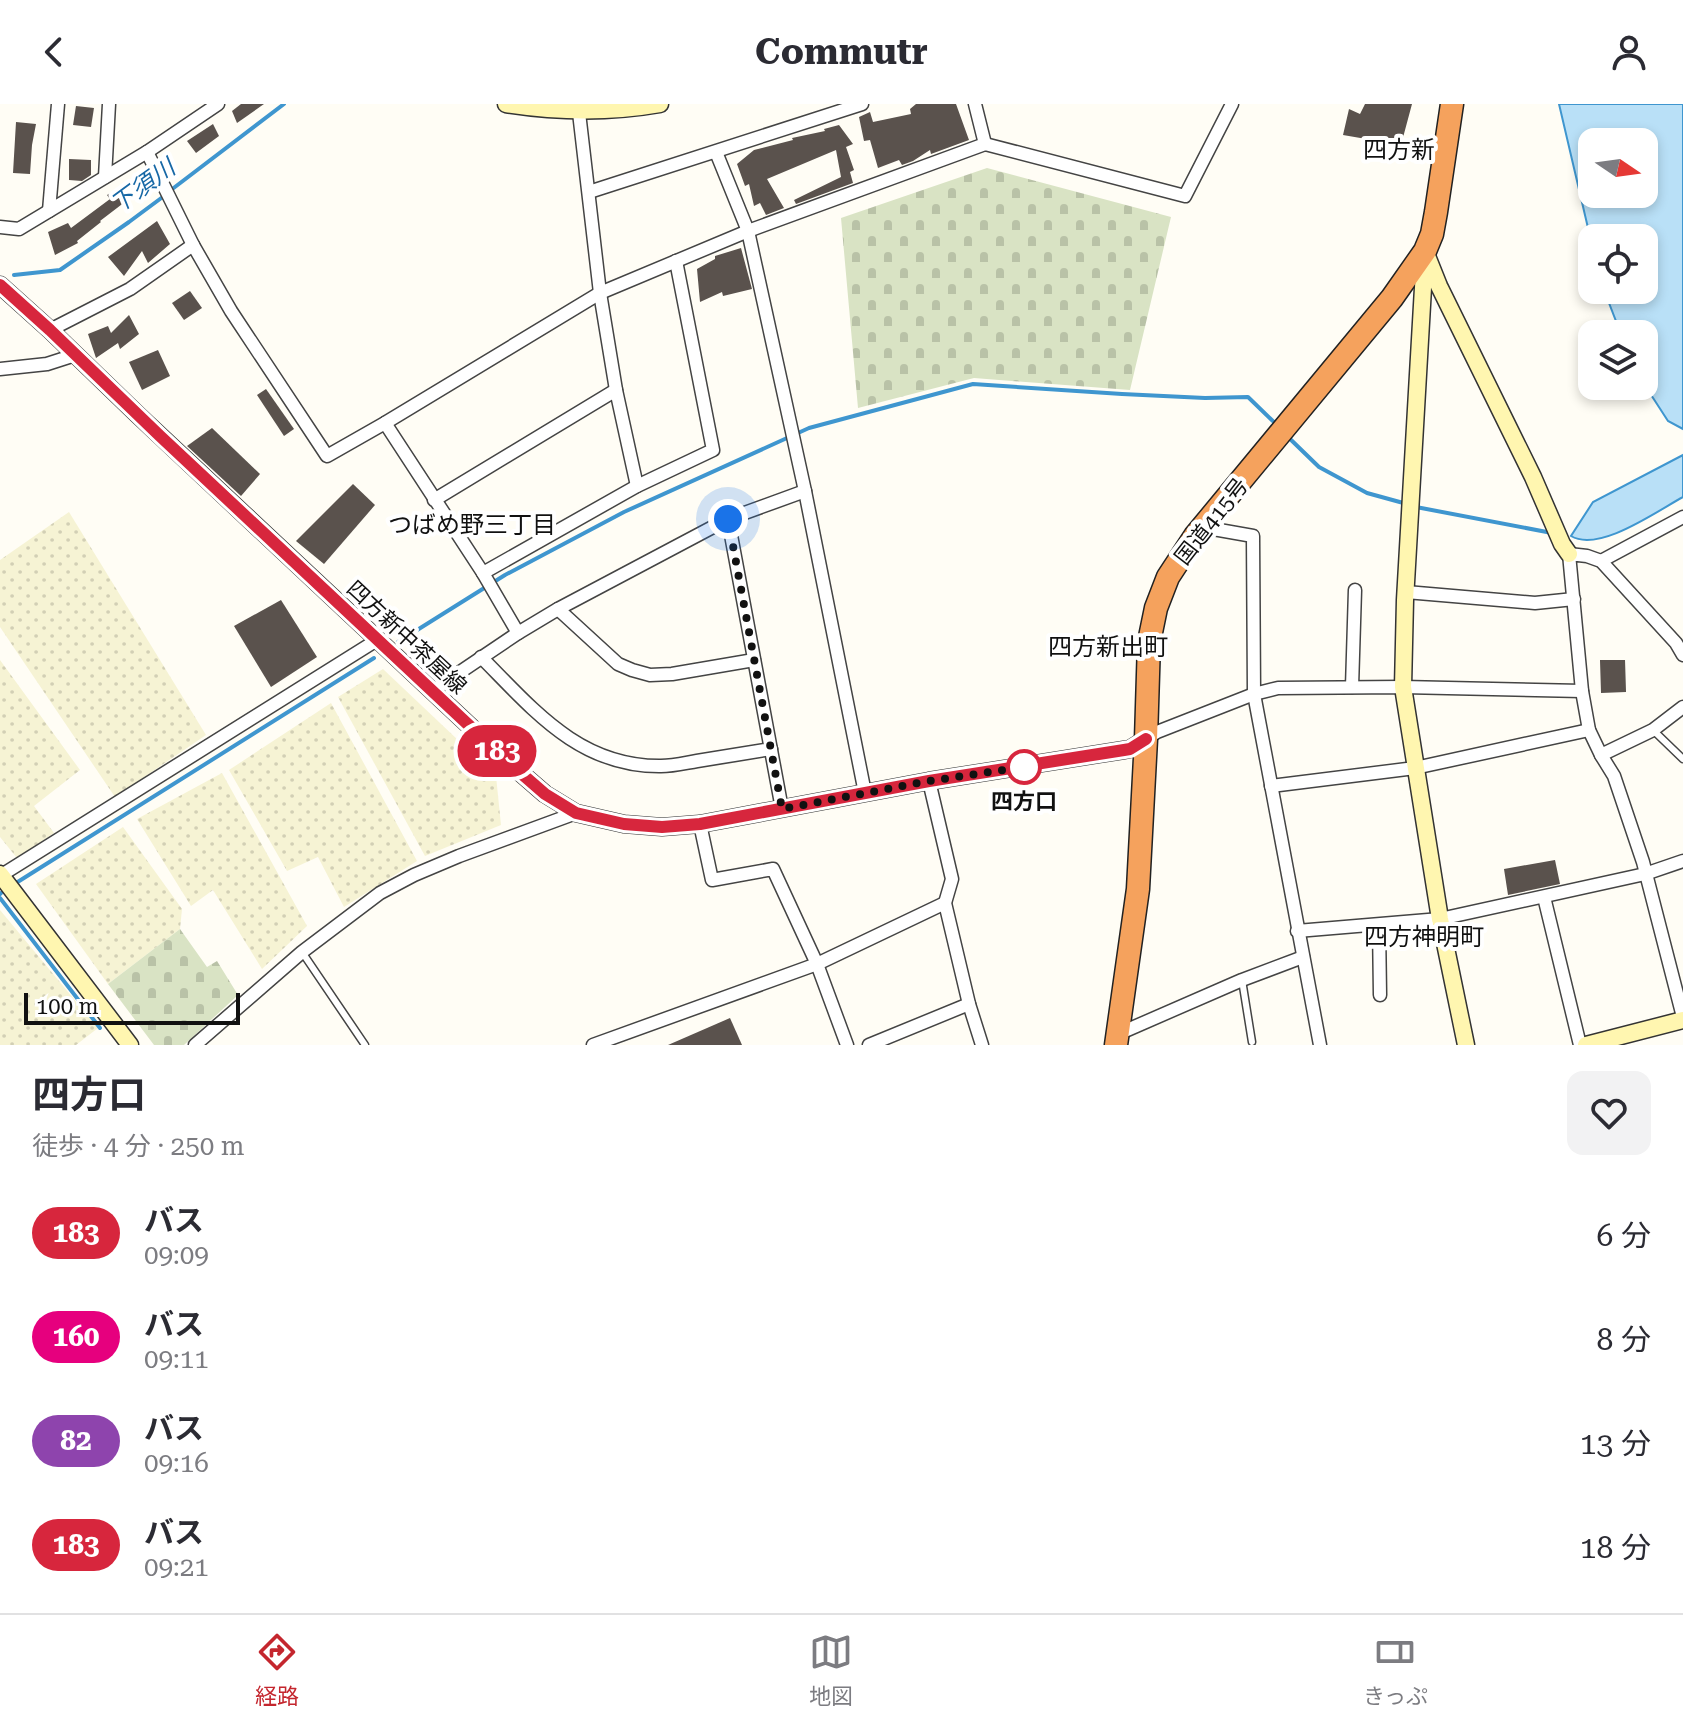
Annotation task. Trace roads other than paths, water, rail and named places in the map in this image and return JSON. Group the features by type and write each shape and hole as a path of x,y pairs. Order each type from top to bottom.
{"highway":[{"name":"国道415号","path":"1117,1040 1138,889 1149,642 1156,608 1168,577 1202,527 1392,298 1425,251 1432,234 1452,104"}],"main road":[{"path":"506,104 534,108 660,104"},
{"path":"1425,251 1403,687 1440,919 1466,1045"},
{"path":"1425,251 1566,549"},
{"name":"四方新中茶屋線","path":"0,285 432,691 545,794 576,813 624,824 662,827 700,824 929,781 1130,749 1146,739"},
{"path":"0,875 130,1045"},
{"path":"1586,1045 1683,1019"}],"street":[{"path":"49,211 58,104"},
{"path":"105,177 109,104"},
{"path":"589,192 862,104"},
{"path":"975,104 985,144"},
{"path":"147,152 193,245 231,311 327,456 600,293 748,231 985,144 1185,196 1232,104"},
{"path":"0,227 19,229 147,152 216,105"},
{"path":"578,108 600,293 616,390 637,486"},
{"path":"716,152 748,231 805,491 865,793"},
{"path":"50,330 130,289 193,245"},
{"path":"483,573 637,486 713,450 676,261"},
{"path":"0,369 47,364 75,355"},
{"path":"434,500 616,390"},
{"path":"385,423 483,573 518,633"},
{"path":"432,691 558,609 728,519 805,491"},
{"path":"1601,561 1683,517"},
{"path":"728,519 782,809"},
{"path":"1202,527 1253,536 1254,694 1320,1045"},
{"path":"1683,655 1680,641 1601,561 1566,549 1589,730 1614,776 1643,862 1683,1019"},
{"path":"1352,687 1355,590"},
{"path":"1406,592 1535,603 1574,599"},
{"path":"558,609 618,664 641,673 672,674 754,660"},
{"path":"0,875 377,640"},
{"path":"481,657 552,727 577,744 605,757 662,767 771,749"},
{"path":"1146,739 1254,694 1278,688 1582,691"},
{"path":"1601,755 1653,730 1683,707"},
{"path":"1271,786 1415,768 1589,730"},
{"path":"929,781 952,879 945,903 982,1045"},
{"path":"195,1045 209,1040 302,952 380,893 459,856 576,813"},
{"path":"700,824 712,880 773,869 817,964 847,1045"},
{"path":"1297,931 1440,919 1645,874 1683,861"},
{"path":"1544,897 1580,1045"},
{"path":"593,1045 817,964 945,903"},
{"path":"1379,925 1380,995"},
{"path":"1117,1040 1242,980 1303,957"},
{"path":"869,1045 969,1004"}],"lane":[{"path":"1653,730 1683,759"},
{"path":"302,952 365,1045"},
{"path":"1242,980 1252,1042"}],"water":[{"path":"1559,104 1683,104 1683,429 1668,421 1654,400 1658,400 1658,320 1616,320 1609,304 1658,304 1658,224 1587,224 1583,208 1658,208 1658,128 1578,128 1578,185"},
{"path":"1683,455 1683,497 1612,535 1583,540 1571,536 1593,502"}],"waterway":[{"name":"下須川","path":"171,190 284,104"},
{"name":"下須川","path":"14,275 60,270 164,196"},
{"path":"398,642 505,575 624,512 809,428 973,384 1205,398 1248,397 1277,425"},
{"path":"1288,437 1319,467 1367,493 1407,504"},
{"path":"1416,507 1552,533"},
{"path":"16,883 374,658"},
{"path":"0,898 100,1028"}],"place":[{"name":"四方口","path":"1024,767"}],"district":[{"name":"四方新","path":"1399,150"},
{"name":"つばめ野三丁目","path":"472,525"},
{"name":"四方新出町","path":"1108,647"},
{"name":"四方神明町","path":"1424,937"}]}
